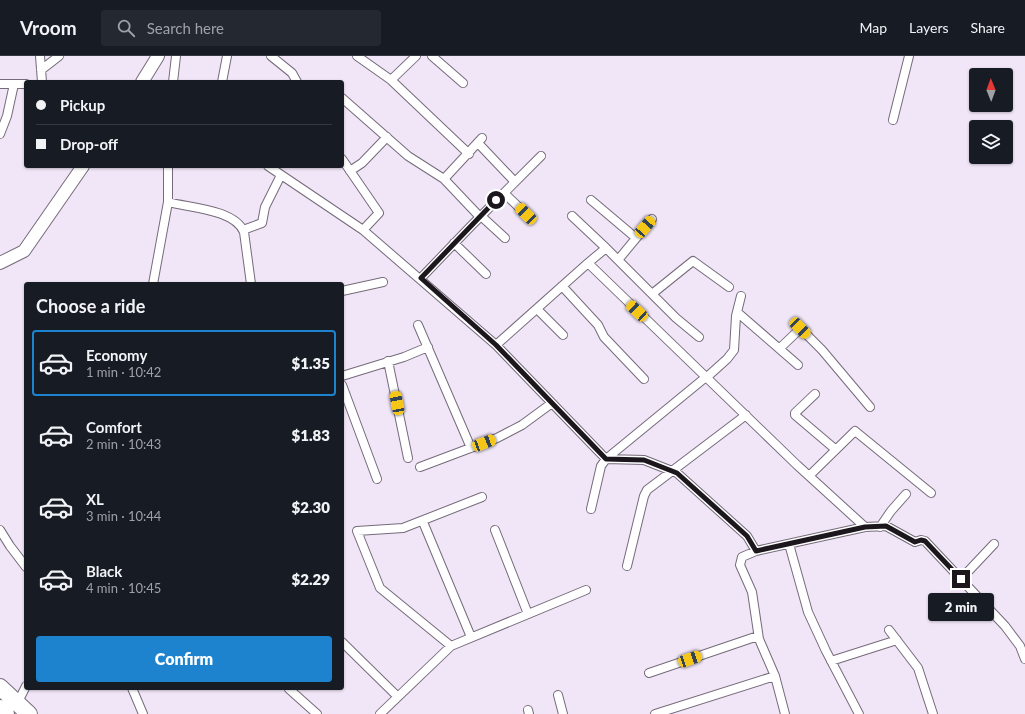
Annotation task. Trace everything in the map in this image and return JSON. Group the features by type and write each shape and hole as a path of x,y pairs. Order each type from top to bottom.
{"highway":[{"path":"0,687 30,714"},
{"path":"0,708 6,714"}],"main road":[{"path":"143,80 158,56"},
{"path":"0,263 24,251 82,168"}],"street":[{"path":"40,56 42,80"},
{"path":"40,70 59,56"},
{"path":"173,80 176,56"},
{"path":"222,80 227,56"},
{"path":"271,56 292,73 296,80"},
{"path":"357,56 391,80 469,154"},
{"path":"391,80 416,56"},
{"path":"432,56 463,82"},
{"path":"893,120 909,56"},
{"path":"0,84 24,84"},
{"path":"0,134 7,116 14,84"},
{"path":"344,100 408,156 444,179 480,216 505,238"},
{"path":"350,171 362,163 386,137"},
{"path":"444,179 480,141 515,182"},
{"path":"421,278 480,216 541,156"},
{"path":"344,162 379,213 363,230"},
{"path":"153,282 168,202 168,168"},
{"path":"271,168 363,230 421,278 496,345 606,459 644,460 677,473 742,531 752,542 756,551"},
{"path":"243,230 262,223 265,207 281,175"},
{"path":"504,193 526,214"},
{"path":"591,200 636,238"},
{"path":"168,202 217,212 231,218 243,230 251,282"},
{"path":"572,216 676,318 699,337"},
{"path":"618,260 652,219"},
{"path":"454,243 486,274"},
{"path":"496,345 606,248"},
{"path":"652,294 693,261 729,287"},
{"path":"588,263 809,476 865,527"},
{"path":"344,291 383,282"},
{"path":"562,286 598,325 604,337 644,379"},
{"path":"591,509 601,466 606,459 728,359 734,350 736,316 741,296"},
{"path":"537,309 563,335"},
{"path":"737,312 798,365"},
{"path":"418,325 471,448"},
{"path":"780,348 800,327 822,350 870,406"},
{"path":"344,375 388,362 428,347"},
{"path":"388,362 408,458"},
{"path":"344,391 376,479"},
{"path":"815,394 795,413 795,415 835,449"},
{"path":"420,467 497,438 522,425 552,403"},
{"path":"627,566 644,496 647,490 746,415"},
{"path":"809,476 855,431 931,493"},
{"path":"880,526 906,494"},
{"path":"451,646 380,588 357,530 403,528 423,522 482,497"},
{"path":"423,522 471,637"},
{"path":"785,714 770,662 762,651 758,636 752,592 740,565 740,560 742,557 756,551 865,527 880,526 886,526 915,542 921,540 925,541 1022,643 1025,658"},
{"path":"0,530 24,564"},
{"path":"495,530 528,614"},
{"path":"789,544 808,612 831,661 859,714"},
{"path":"961,579 994,544"},
{"path":"380,714 397,696 451,646 586,590"},
{"path":"889,630 918,668 933,714"},
{"path":"650,673 758,636"},
{"path":"831,661 897,640"},
{"path":"344,644 397,696"},
{"path":"655,714 774,676"},
{"path":"18,702 24,690"},
{"path":"133,690 143,714"},
{"path":"290,690 317,714"},
{"path":"558,695 563,714"}],"route":[{"path":"496,200 421,278 496,345 606,459 631,458 644,460 677,473 747,536 752,542 756,551 865,527 886,526 915,542 921,540 925,541 961,579"}]}
